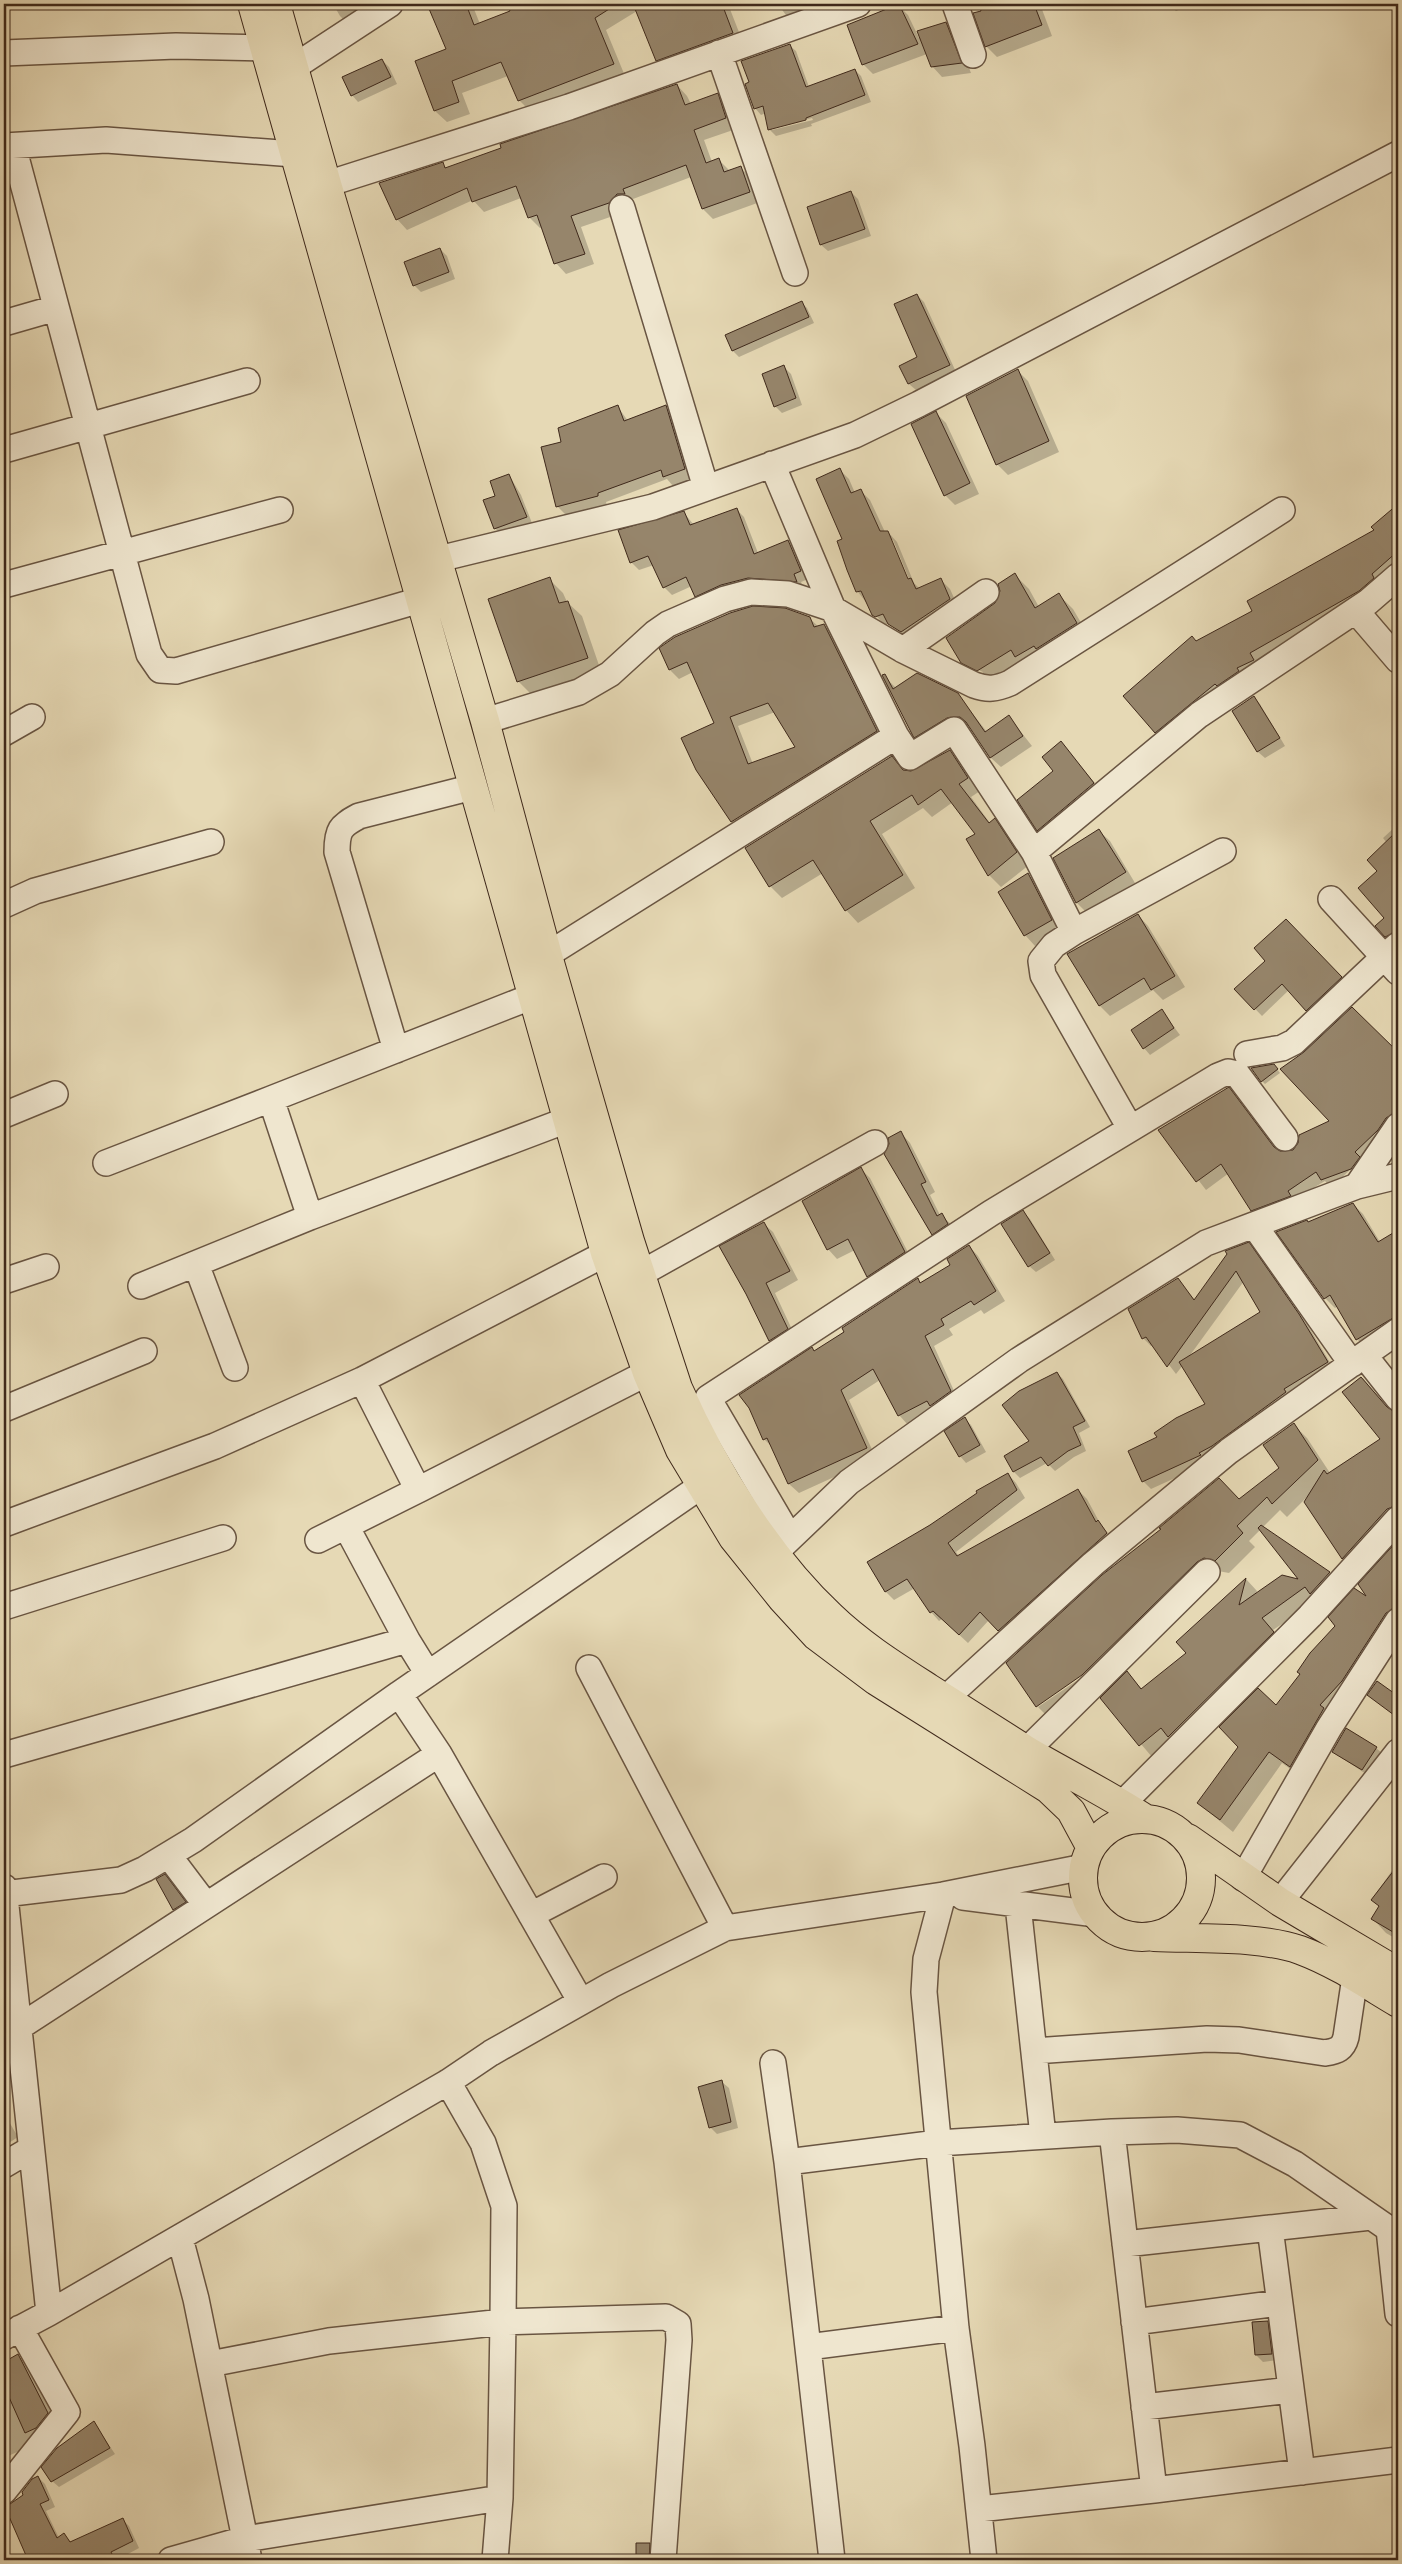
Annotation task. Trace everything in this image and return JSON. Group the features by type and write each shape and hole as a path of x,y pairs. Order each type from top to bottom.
{"main road":[{"path":"252,4 605,1253 647,1373 688,1410"},
{"path":"276,4 485,721 548,956 630,1241 688,1410 718,1468 776,1554 794,1577 832,1617 887,1661 1028,1750 1185,1837 1196,1853 1201,1870 1200,1890 1194,1907 1182,1922 1166,1932 1148,1936"},
{"path":"688,1410 680,1450 733,1538 776,1554 816,1636 876,1681 1048,1789 1071,1811 1087,1857 1084,1883 1087,1899 1096,1914 1110,1927 1128,1935 1258,1942 1298,1950 1334,1965 1398,2003"},
{"path":"1087,1857 1101,1835 1114,1825 1130,1820 1158,1822 1280,1902 1398,1972"}],"street":[{"path":"294,67 390,4"},
{"path":"327,184 569,107 858,4"},
{"path":"955,4 973,55"},
{"path":"4,53 176,46 264,48"},
{"path":"720,53 795,273"},
{"path":"294,154 106,140 8,146 56,308 149,654 160,670 176,671 420,600"},
{"path":"411,566 653,507 854,435 919,404 1398,154"},
{"path":"622,208 706,488"},
{"path":"4,323 56,308"},
{"path":"4,450 247,381"},
{"path":"772,464 833,609 896,736 910,757 954,730 1034,852 1074,932"},
{"path":"4,585 280,510"},
{"path":"485,721 579,692 594,685 610,674 655,633 668,624 725,599 751,592 788,594 833,609 903,650 974,685 986,689 997,688 1010,683 1282,510"},
{"path":"1034,852 1200,715 1356,611 1398,576"},
{"path":"903,650 986,592"},
{"path":"1356,611 1398,660"},
{"path":"4,733 32,717"},
{"path":"524,968 548,956 896,736"},
{"path":"396,1050 337,852 337,836 344,824 359,816 473,787"},
{"path":"4,905 34,891 211,842"},
{"path":"1130,1128 1043,976 1041,961 1054,945 1074,932 1222,851"},
{"path":"1247,1054 1282,1048 1294,1042 1394,958 1331,900"},
{"path":"106,1163 532,996"},
{"path":"688,1410 991,1213 1130,1128 1228,1072 1237,1074 1285,1138"},
{"path":"4,1115 55,1094"},
{"path":"271,1099 310,1217"},
{"path":"141,1286 310,1217 567,1120"},
{"path":"1357,1186 1398,1126"},
{"path":"640,1274 875,1143"},
{"path":"776,1554 849,1482 1019,1360 1206,1243 1357,1186 1398,1176"},
{"path":"1254,1225 1358,1359 1398,1398"},
{"path":"4,1524 215,1446 362,1380 630,1241"},
{"path":"196,1264 235,1368"},
{"path":"4,1281 46,1267"},
{"path":"946,1698 1093,1564 1214,1464 1398,1331"},
{"path":"4,1409 144,1351"},
{"path":"318,1540 647,1373"},
{"path":"362,1380 418,1490"},
{"path":"49,2313 32,2149 11,2032 4,1890 121,1880 169,1856 399,1694 701,1486"},
{"path":"1123,1803 1310,1616 1398,1519"},
{"path":"346,1526 407,1640 428,1674"},
{"path":"4,1607 223,1538"},
{"path":"1028,1750 1207,1572"},
{"path":"1243,1878 1328,1728 1398,1622"},
{"path":"4,1755 407,1640"},
{"path":"589,1668 725,1928"},
{"path":"399,1694 439,1754 581,2002"},
{"path":"1280,1902 1398,1752"},
{"path":"11,2032 439,1754"},
{"path":"169,1856 206,1905"},
{"path":"4,2491 67,2412 12,2332 180,2238 581,2002 725,1928 943,1894 1087,1857"},
{"path":"532,1915 604,1877"},
{"path":"943,1894 1096,1914"},
{"path":"943,1894 926,1960 924,1992 956,2328 984,2560"},
{"path":"1018,1905 1043,2136"},
{"path":"1034,2051 1207,2039 1239,2040 1325,2053 1336,2051 1344,2045 1346,2037 1354,1977"},
{"path":"773,2063 787,2162 832,2560"},
{"path":"448,2082 483,2143 504,2206 500,2498 495,2560"},
{"path":"787,2162 938,2142 1177,2130 1240,2135 1295,2164 1386,2227 1398,2314"},
{"path":"1112,2132 1154,2490"},
{"path":"4,2165 32,2149"},
{"path":"1125,2244 1270,2228 1386,2227"},
{"path":"1270,2228 1302,2472"},
{"path":"180,2238 210,2364 247,2550"},
{"path":"1134,2322 1279,2303"},
{"path":"210,2364 329,2341 503,2322 666,2317 678,2324 679,2340 663,2560"},
{"path":"808,2347 956,2328"},
{"path":"1144,2407 1291,2390"},
{"path":"978,2510 1398,2460"},
{"path":"172,2560 247,2550 500,2498"}],"building":[{"path":"427,4 466,4 474,25 510,11 507,4 617,4 595,18 614,64 518,101 501,62 452,81 459,102 434,111 415,61 446,49"},
{"path":"633,4 722,4 733,33 656,61"},
{"path":"899,4 918,44 862,65 847,25"},
{"path":"979,4 1034,4 1042,25 985,47 973,13 981,11"},
{"path":"946,22 962,63 931,67 917,31"},
{"path":"790,44 806,87 855,69 865,95 806,118 806,120 768,130 763,106 754,109 745,84 749,82 741,61"},
{"path":"382,59 391,77 351,96 342,77"},
{"path":"677,84 685,105 718,93 726,118 694,130 706,163 719,158 724,172 741,166 750,192 702,209 686,165 623,189 625,194 617,194 609,203 571,216 585,254 554,264 537,215 528,218 516,186 472,202 467,188 396,220 379,183 443,162 445,168 501,148 500,144"},
{"path":"851,191 865,229 820,245 807,207"},
{"path":"440,248 449,272 413,286 404,262"},
{"path":"917,294 950,365 908,384 899,366 917,357 894,304"},
{"path":"802,301 809,317 732,351 725,335"},
{"path":"784,365 796,398 774,407 762,374"},
{"path":"1018,369 1049,441 996,465 966,396"},
{"path":"618,405 624,421 666,405 685,469 663,477 661,470 598,493 598,496 556,507 541,447 561,442 558,428"},
{"path":"936,411 970,483 944,496 911,424"},
{"path":"840,468 851,493 861,489 880,531 888,531 908,579 911,578 916,589 941,578 950,599 901,632 888,624 883,614 875,617 872,615 861,591 856,592 847,570 837,541 842,539 816,479"},
{"path":"509,474 527,517 494,529 483,500 495,496 490,481"},
{"path":"1398,504 1398,551 1372,574 1374,578 1359,591 1250,653 1254,660 1237,668 1239,671 1217,686 1215,684 1155,733 1123,696 1192,636 1196,641 1252,611 1247,601 1374,530 1371,527"},
{"path":"737,508 754,554 788,540 801,571 794,574 797,582 748,578 721,585 695,597 686,577 663,588 648,556 630,563 618,530 684,511 690,525"},
{"path":"1015,573 1035,608 1059,593 1077,623 1036,649 1034,646 1015,657 1011,650 977,671 961,663 946,638 995,603 1000,591 998,584"},
{"path":"550,577 559,603 568,601 588,658 517,682 488,599"},
{"path":"753,606 785,608 810,617 814,627 824,624 877,731 731,822 696,770 681,738 714,723 687,662 669,670 659,648 675,637 730,613","holes":["768,703 795,747 748,764 730,717"]},
{"path":"917,673 958,693 985,732 1009,715 1023,736 990,758 966,722 960,717 947,718 914,738 882,675 885,674 893,689"},
{"path":"1254,696 1280,738 1257,752 1232,711"},
{"path":"1061,741 1094,783 1037,831 1017,800 1053,771 1042,757"},
{"path":"950,750 968,778 959,784 989,823 995,818 1017,852 988,876 966,839 975,834 941,789 918,805 912,795 870,821 903,875 845,911 813,860 769,887 745,848 892,756 903,770 911,771"},
{"path":"1099,829 1126,872 1076,903 1053,858"},
{"path":"1398,830 1398,931 1385,937 1375,926 1384,918 1358,888 1377,871 1367,860"},
{"path":"1028,873 1052,920 1024,936 998,892"},
{"path":"1138,914 1175,976 1151,990 1144,978 1099,1006 1067,954"},
{"path":"1286,919 1342,977 1306,1011 1282,984 1254,1010 1234,989 1265,961 1254,948"},
{"path":"1352,1007 1398,1052 1398,1111 1386,1118 1378,1130 1355,1152 1360,1157 1351,1169 1321,1180 1316,1172 1288,1191 1291,1196 1251,1211 1221,1164 1196,1182 1158,1130 1229,1087 1274,1147 1280,1151 1293,1150 1298,1143 1299,1135 1329,1121 1280,1069 1304,1052"},
{"path":"1162,1009 1174,1028 1143,1049 1131,1030"},
{"path":"1274,1064 1278,1069 1261,1082 1251,1068"},
{"path":"901,1131 926,1182 921,1184 937,1216 942,1213 948,1224 932,1235 884,1154 889,1144 888,1138"},
{"path":"861,1167 905,1252 867,1277 848,1239 827,1250 802,1201"},
{"path":"1353,1203 1378,1242 1398,1230 1398,1315 1356,1340 1330,1295 1324,1299 1276,1232 1307,1220 1308,1222"},
{"path":"1023,1210 1050,1253 1028,1267 1001,1224"},
{"path":"764,1222 790,1271 766,1283 788,1329 769,1341 746,1294 719,1246"},
{"path":"1249,1242 1299,1314 1328,1362 1284,1389 1286,1392 1212,1446 1199,1453 1201,1455 1142,1482 1128,1451 1157,1437 1154,1433 1176,1418 1205,1404 1179,1362 1260,1312 1236,1271 1167,1367 1146,1337 1142,1339 1128,1309 1178,1278 1194,1300 1227,1254 1225,1251"},
{"path":"969,1245 996,1291 974,1305 971,1301 941,1319 944,1325 925,1336 951,1391 930,1406 927,1401 898,1416 873,1369 841,1390 867,1448 788,1484 767,1438 763,1440 749,1408 739,1395 812,1347 814,1351 844,1332 842,1328 918,1278 920,1283 950,1265 947,1259"},
{"path":"1057,1372 1085,1421 1073,1427 1081,1445 1068,1451 1048,1466 1041,1457 1013,1472 1004,1456 1029,1441 1002,1405 1019,1391"},
{"path":"1361,1377 1387,1407 1398,1414 1398,1505 1387,1509 1342,1559 1304,1502 1324,1470 1327,1474 1380,1439 1342,1392"},
{"path":"965,1417 980,1445 959,1457 944,1431"},
{"path":"1294,1423 1318,1460 1272,1504 1267,1497 1237,1526 1243,1533 1215,1561 1204,1558 1197,1562 1082,1675 1036,1707 1006,1663 1102,1575 1161,1529 1159,1528 1219,1478 1239,1499 1279,1468 1263,1445"},
{"path":"1008,1473 1017,1490 948,1543 957,1556 1078,1489 1096,1522 1098,1520 1107,1533 998,1631 980,1612 959,1635 933,1611 930,1613 907,1579 885,1592 867,1562 930,1525 977,1493 976,1491"},
{"path":"1261,1525 1330,1572 1310,1594 1305,1587 1262,1618 1274,1632 1168,1737 1161,1728 1139,1746 1100,1698 1127,1671 1141,1689 1186,1653 1176,1642 1246,1578 1239,1605 1282,1575 1298,1579 1258,1528"},
{"path":"1398,1540 1398,1607 1386,1613 1342,1681 1320,1705 1324,1708 1290,1767 1269,1752 1220,1820 1197,1803 1238,1747 1219,1727 1258,1688 1276,1705 1300,1674 1297,1672 1310,1653 1335,1626 1328,1617 1354,1588 1366,1596 1358,1584"},
{"path":"1377,1681 1398,1696 1398,1718 1367,1695"},
{"path":"1346,1728 1377,1747 1362,1770 1332,1752"},
{"path":"1398,1865 1398,1935 1371,1919 1379,1906 1371,1900"},
{"path":"165,1874 186,1902 173,1910 156,1879"},
{"path":"722,2080 731,2122 709,2128 698,2087"},
{"path":"1268,2321 1272,2354 1255,2355 1252,2322"},
{"path":"18,2354 48,2413 36,2428 25,2433 4,2386 4,2362"},
{"path":"94,2421 110,2448 51,2482 41,2467 57,2448"},
{"path":"38,2476 49,2500 40,2504 57,2538 64,2533 70,2542 123,2518 133,2541 111,2552 115,2560 28,2560 4,2505 10,2504 23,2495 22,2492 32,2479"},
{"path":"636,2543 650,2543 649,2560 636,2560"}]}
